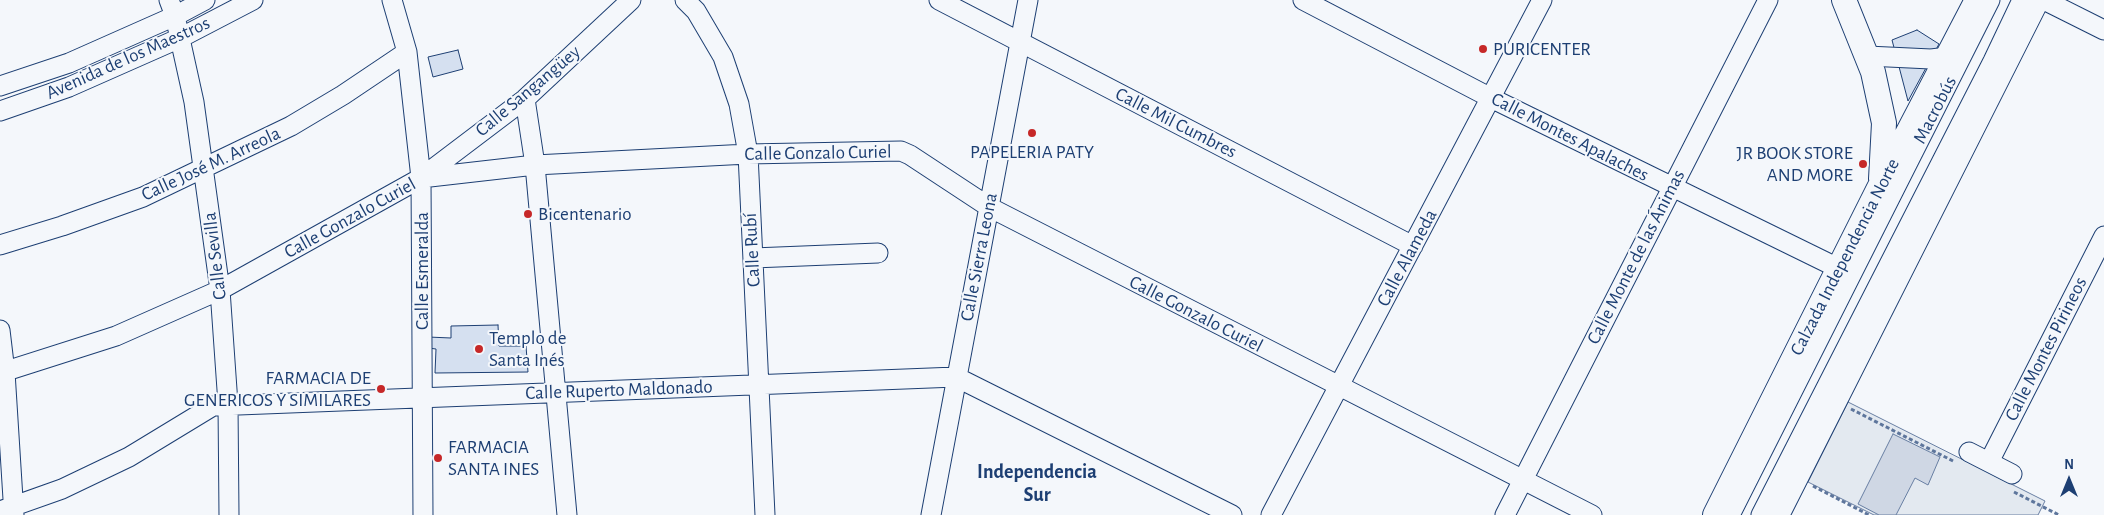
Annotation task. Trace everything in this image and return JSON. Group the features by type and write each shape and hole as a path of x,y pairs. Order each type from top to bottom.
{"main road":[{"path":"1844,0 1873,72 1884,123 1880,186"},
{"name":"Calzada Independencia Norte","path":"1715,515 1880,186 1977,0"},
{"path":"1777,515 2037,0"}],"street":[{"name":"Avenida de los Maestros","path":"0,86 69,63 172,8 205,0"},
{"name":"Avenida de los Maestros","path":"0,111 69,88 180,38 253,0"},
{"name":"Calle Esmeralda","path":"392,0 407,52 421,178 423,515"},
{"name":"Calle Sangangüey","path":"421,178 525,99 630,0"},
{"name":"Calle Rubí","path":"685,0 696,11 723,57 739,104 748,154 765,515"},
{"name":"Calle Mil Cumbres","path":"939,0 1413,246"},
{"name":"Calle Sierra Leona","path":"930,515 1028,0"},
{"name":"Calle Montes Apalaches","path":"1303,0 1491,98 1840,269"},
{"name":"Calle Alameda","path":"1271,515 1542,0"},
{"name":"Calle Monte de las Ánimas","path":"1505,515 1768,0"},
{"name":"Macrobús","path":"1730,515 1990,0"},
{"name":"Macrobús","path":"1762,515 2022,0"},
{"path":"2044,0 2104,30"},
{"name":"Calle Sevilla","path":"172,8 194,102 220,290 228,404 229,515"},
{"name":"Calle José M. Arreola","path":"0,245 62,226 144,197 291,126 343,95 407,52"},
{"path":"1867,56 1931,59 1948,57"},
{"path":"525,99 535,166 567,515"},
{"name":"Calle Gonzalo Curiel","path":"2,373 116,336 220,290 421,178 535,166 748,154 901,151 989,207 1338,387 1592,515"},
{"name":"Calle Montes Pirineos","path":"1989,462 2104,236"},
{"path":"753,258 878,253"},
{"path":"0,330 9,511"},
{"name":"Calle Ruperto Maldonado","path":"9,511 98,473 129,457 213,406 956,377 1232,515"},
{"path":"1962,458 1989,462 2010,481"}],"path":[{"path":"1835,401 1962,458"},
{"path":"1797,478 1869,515"},
{"path":"2010,481 2059,515"}],"shaded area":[{"path":"1848,402 2045,501 2038,515 1874,515 1808,482"},
{"path":"1893,434 1940,457 1928,485 1915,478 1896,515 1879,515 1858,504"}],"building":[{"path":"1917,30 1939,44 1908,101 1892,40"},
{"path":"458,50 463,69 433,77 428,57"},
{"name":"Templo de Santa Inés","path":"498,325 499,346 526,346 528,372 435,373 436,349 428,348 428,337 451,338 451,326"}],"place":[{"name":"PURICENTER","path":"1483,49"},
{"name":"PAPELERIA PATY","path":"1032,133"},
{"name":"JR BOOK STORE AND MORE","path":"1863,164"},
{"name":"Bicentenario","path":"528,214"},
{"name":"Templo de Santa Inés","path":"479,349"},
{"name":"FARMACIA DE GENERICOS Y SIMILARES","path":"381,389"},
{"name":"FARMACIA SANTA INES","path":"438,458"}],"district":[{"name":"Independencia Sur","path":"1037,484"}]}
